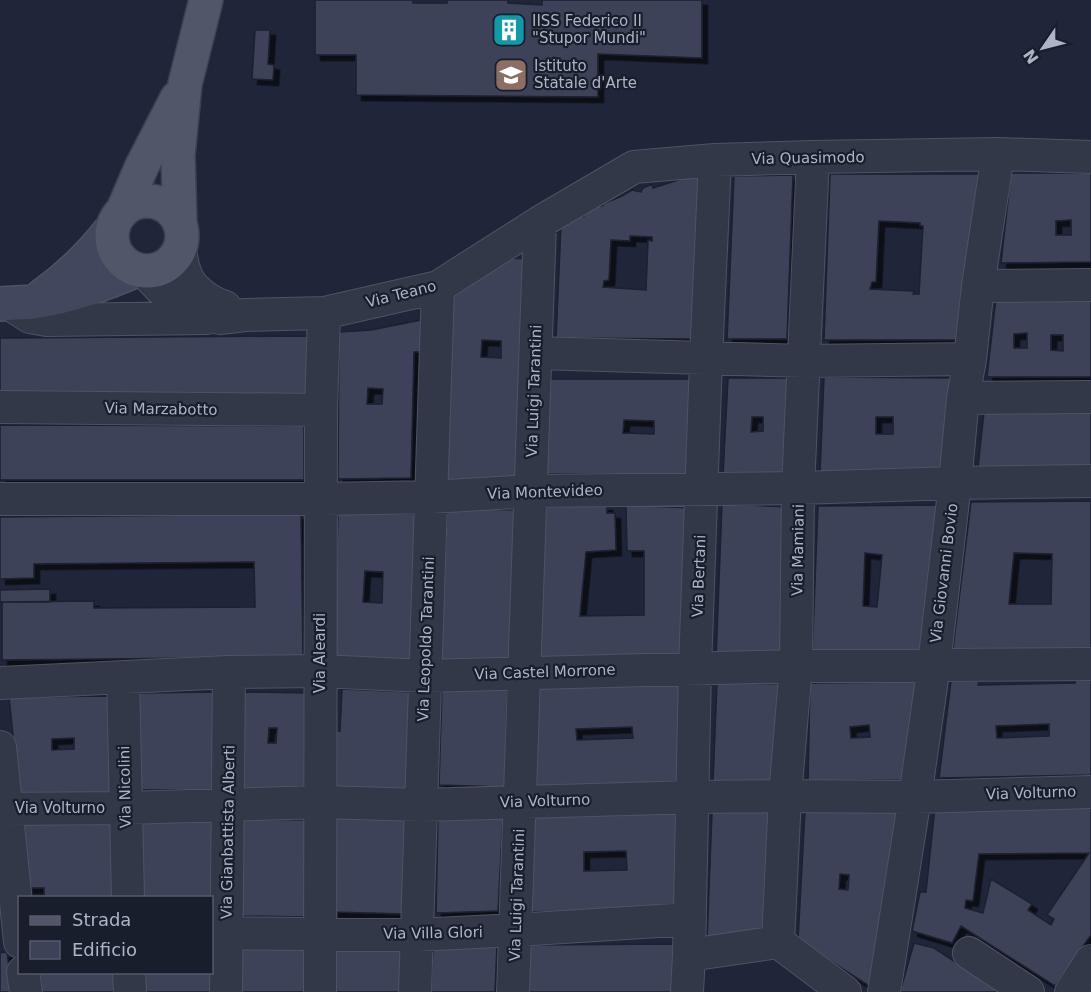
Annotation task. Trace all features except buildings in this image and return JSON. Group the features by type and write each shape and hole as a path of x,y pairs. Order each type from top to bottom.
{"main road":[{"path":"185,84 141,166 118,218 112,244 116,254 129,267 141,271 154,271 166,266 176,257 180,236 178,155 185,84 206,0"},
{"path":"14,303 74,271 97,247 118,218 134,203 159,202 170,209 178,219 180,236"},
{"path":"14,303 85,291 141,271"}],"street":[{"name":"Via Quasimodo","path":"540,222 634,167 715,160 813,157 998,154 1091,157"},
{"name":"Via Giovanni Bovio","path":"884,992 934,665 963,398 998,154"},
{"name":"Via Mamiani","path":"778,942 785,796 796,666 798,488 813,157"},
{"name":"Via Bertani","path":"687,992 695,668 715,160"},
{"name":"Via Teano","path":"14,303 30,317 47,320 324,314 438,287 540,222"},
{"name":"Via Luigi Tarantini","path":"513,992 540,222"},
{"name":"Via Teano","path":"180,236 185,275 193,286 212,303 233,316"},
{"name":"Via Teano","path":"141,271 175,300 206,315 233,316"},
{"path":"978,286 1091,285"},
{"name":"Via Leopoldo Tarantini","path":"415,992 438,287"},
{"name":"Via Aleardi","path":"320,992 321,410 324,314"},
{"path":"536,353 804,361 970,359"},
{"path":"963,398 1091,397"},
{"name":"Via Marzabotto","path":"0,407 321,410"},
{"name":"Via Montevideo","path":"0,499 321,499 431,497 531,491 1091,481"},
{"name":"Via Castel Morrone","path":"0,683 229,672 320,671 425,676 796,666 1091,664"},
{"name":"Via Gianbattista Alberti","path":"226,992 219,933 228,805 229,672"},
{"name":"Via Nicolini","path":"123,677 128,896"},
{"path":"0,747 3,809 18,932"},
{"name":"Via Volturno","path":"3,809 321,802 421,805 693,797 1091,792"},
{"name":"Via Villa Glori","path":"219,933 417,935 690,919"},
{"path":"0,939 18,940"},
{"path":"689,955 778,942 845,992"},
{"path":"969,952 1028,992"},
{"path":"1071,992 1091,961"},
{"path":"23,974 26,992"},
{"path":"129,974 130,992"}],"place":[{"name":"IISS Federico II \"Stupor Mundi\"","path":"509,30"},
{"name":"Istituto Statale d'Arte","path":"511,75"}]}
